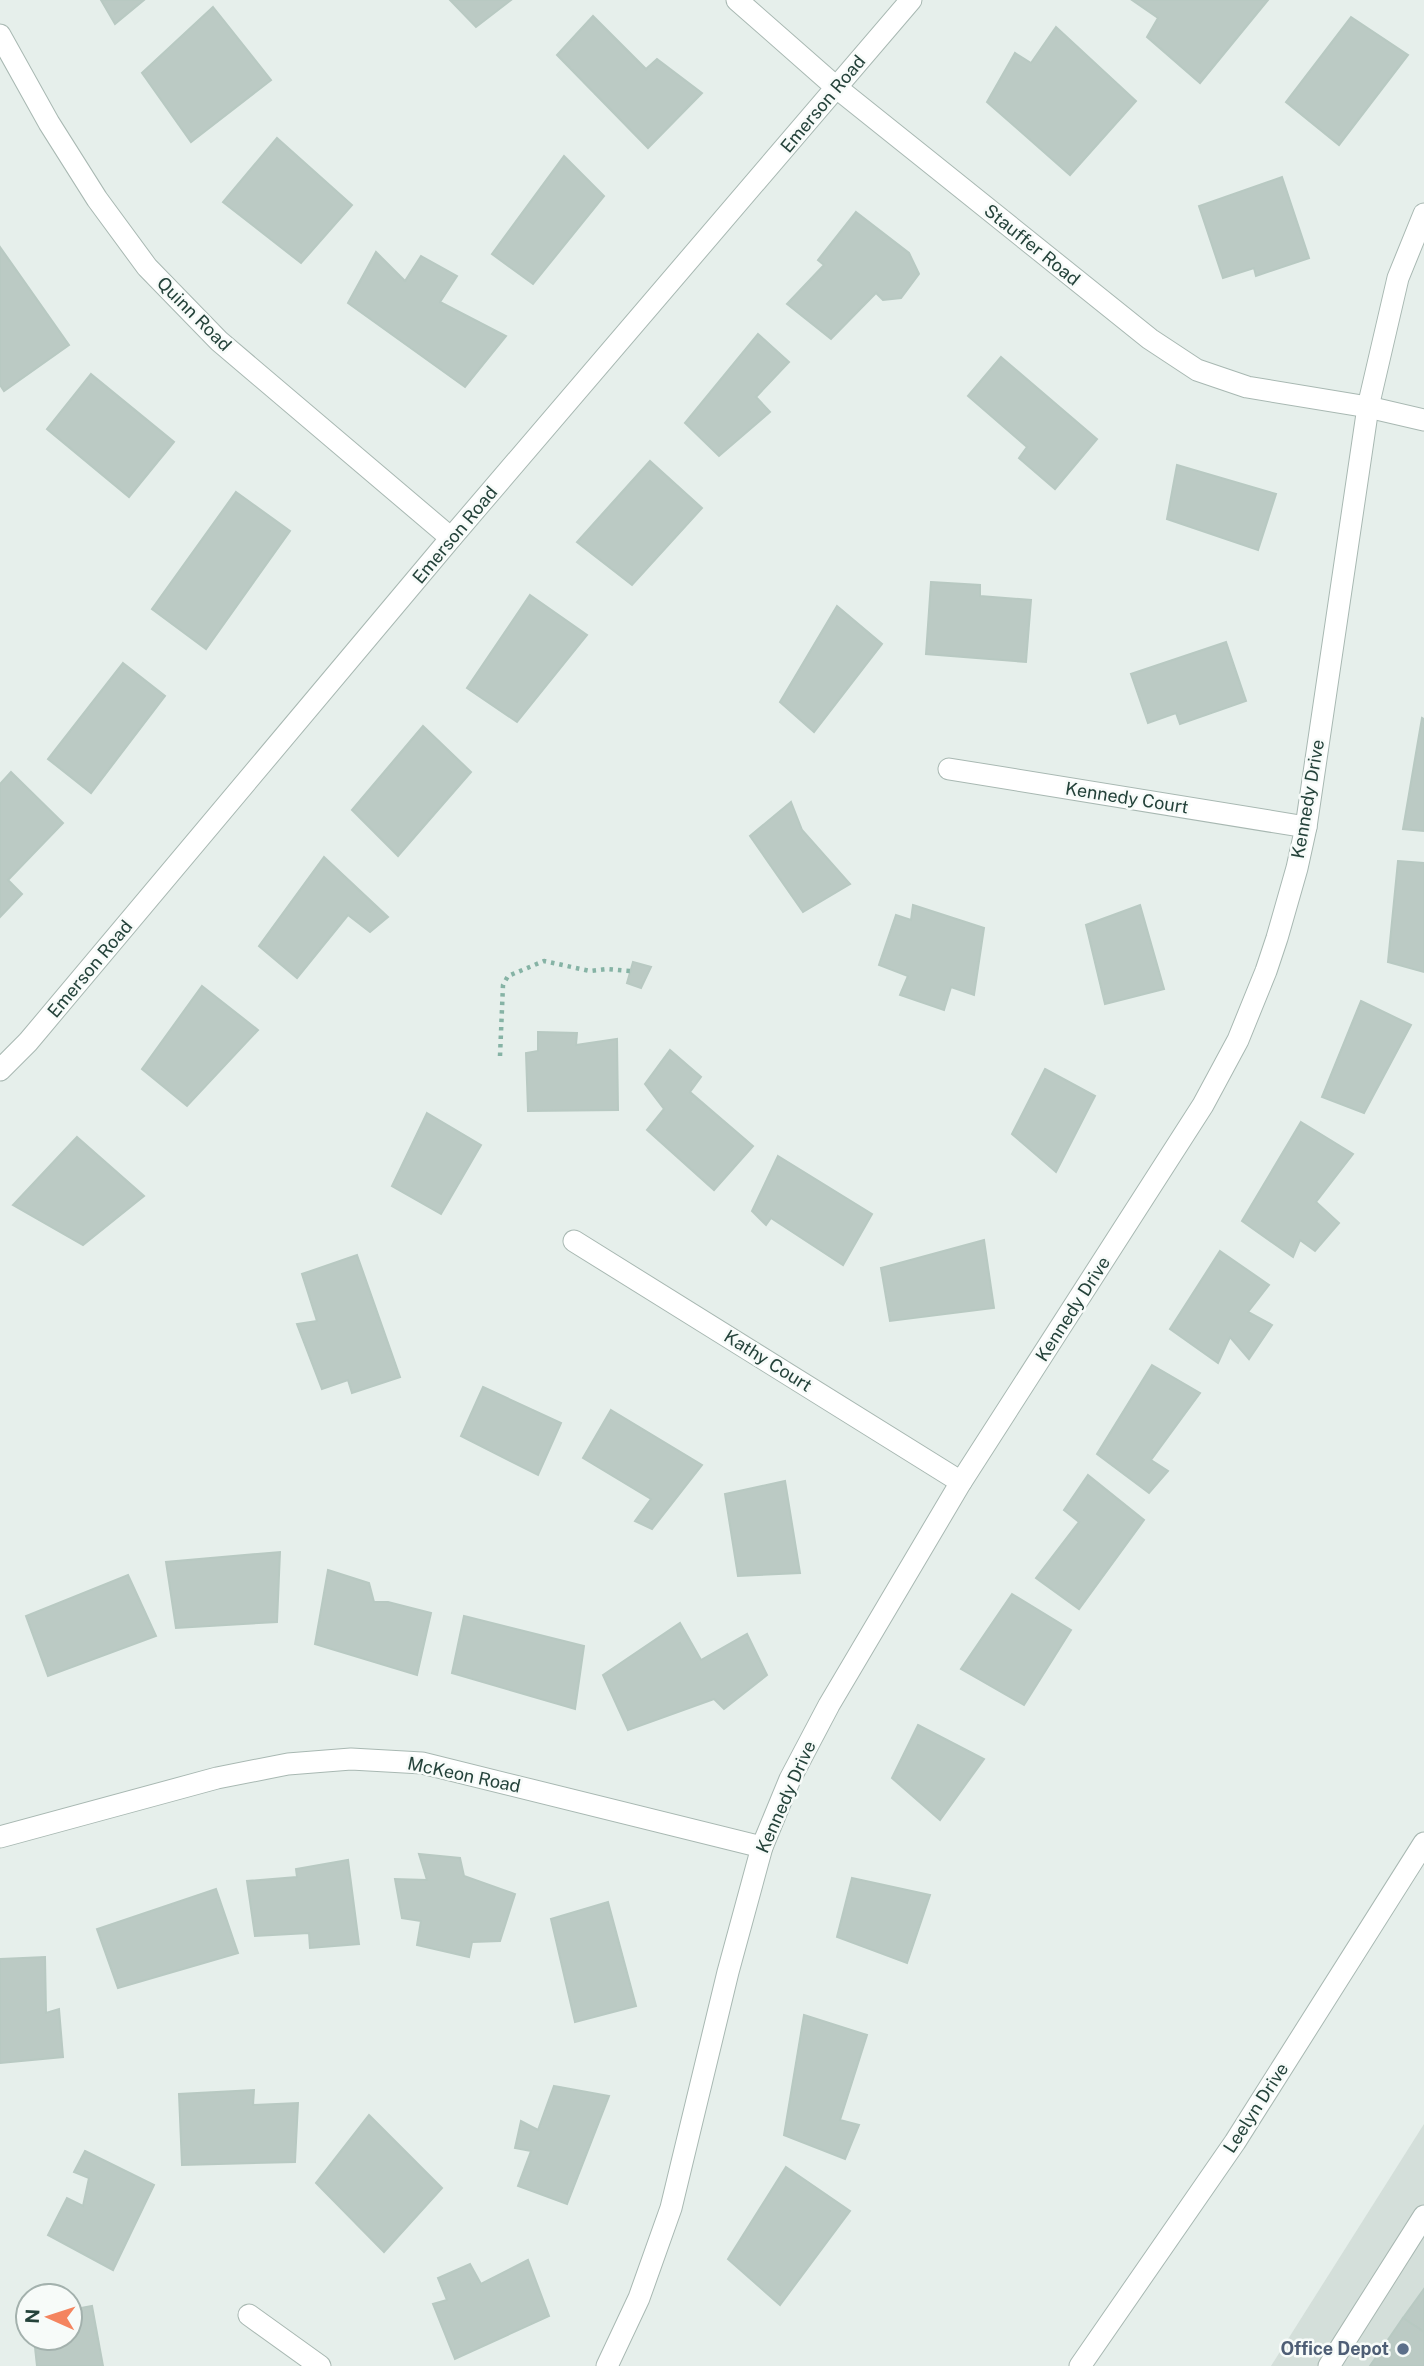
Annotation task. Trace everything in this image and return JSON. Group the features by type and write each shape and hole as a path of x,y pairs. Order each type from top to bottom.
{"street":[{"name":"Stauffer Road","path":"737,0 837,88 1150,339 1197,370 1247,387 1424,420"},
{"name":"Emerson Road","path":"0,1070 28,1042 451,538 911,0"},
{"name":"Quinn Road","path":"0,35 49,124 97,199 147,267 219,341 451,538"},
{"name":"Kennedy Drive","path":"607,2366 639,2298 671,2208 728,1972 762,1847 790,1779 829,1704 961,1482 1203,1105 1238,1040 1274,950 1306,827 1368,408 1398,278 1424,214"},
{"name":"Kennedy Court","path":"948,769 1306,827"},
{"name":"Kathy Court","path":"574,1241 961,1482"},
{"name":"McKeon Road","path":"0,1837 217,1778 288,1764 351,1759 422,1763 762,1847"},
{"name":"Leelyn Drive","path":"1080,2366 1235,2142 1424,1843"},
{"path":"1329,2366 1424,2217"},
{"path":"249,2315 320,2366"}],"path":[{"path":"500,1056 503,985 509,976 544,961 590,971 630,971"}],"shaded area":[{"path":"1424,2124 1424,2366 1271,2366"}],"building":[{"path":"101,0 144,0 115,24"},
{"path":"450,0 511,0 476,27"},
{"path":"1132,0 1268,0 1200,83 1147,37 1158,18"},
{"path":"213,7 271,80 191,142 142,73"},
{"path":"593,16 646,69 657,59 702,93 648,148 557,55"},
{"path":"1351,17 1408,55 1339,145 1286,102"},
{"path":"1056,27 1136,101 1070,175 987,102 1015,53 1031,63"},
{"path":"277,138 352,205 301,263 223,202"},
{"path":"564,156 604,196 533,284 492,254"},
{"path":"1282,177 1309,258 1256,276 1254,268 1223,278 1199,206"},
{"path":"856,212 909,253 919,274 901,298 883,300 876,293 831,339 787,304 824,265 818,260"},
{"path":"0,247 69,345 4,391 0,385"},
{"path":"376,252 405,281 421,256 457,276 440,302 506,336 465,387 348,303"},
{"path":"758,334 789,362 756,397 770,412 719,456 685,423"},
{"path":"1001,357 1097,439 1055,489 1019,458 1027,447 968,396"},
{"path":"91,374 174,442 129,497 47,429"},
{"path":"650,461 702,508 632,585 577,542"},
{"path":"1177,465 1276,494 1258,550 1167,519"},
{"path":"236,492 290,531 206,649 152,609"},
{"path":"931,582 980,585 980,596 1031,600 1026,662 926,654"},
{"path":"530,595 587,635 517,722 467,688"},
{"path":"837,606 882,644 814,732 780,702"},
{"path":"1226,642 1246,701 1180,724 1176,713 1148,723 1131,674"},
{"path":"123,663 165,696 91,793 48,759"},
{"path":"1422,718 1424,719 1424,831 1403,829"},
{"path":"423,726 471,772 398,856 352,810"},
{"path":"11,772 63,823 8,880 22,894 0,917 0,784"},
{"path":"791,802 802,830 850,884 803,912 750,836"},
{"path":"324,857 388,917 370,932 348,915 297,978 259,946"},
{"path":"1398,861 1424,863 1424,972 1388,962"},
{"path":"913,905 984,928 974,995 951,987 944,1010 900,995 908,976 879,965 896,915 911,920"},
{"path":"1140,905 1164,989 1105,1004 1086,925"},
{"path":"633,962 651,967 641,988 627,983"},
{"path":"202,986 258,1030 187,1106 142,1069"},
{"path":"1361,1001 1411,1025 1364,1113 1322,1097"},
{"path":"538,1032 577,1033 576,1045 617,1039 618,1110 528,1111 526,1053 538,1051"},
{"path":"670,1050 701,1077 690,1092 753,1146 714,1190 647,1130 664,1109 645,1084"},
{"path":"1045,1069 1095,1096 1056,1172 1012,1134"},
{"path":"427,1113 481,1145 441,1214 392,1186"},
{"path":"1301,1122 1353,1154 1316,1202 1339,1223 1315,1251 1300,1240 1293,1257 1242,1221"},
{"path":"77,1137 144,1196 83,1245 13,1205"},
{"path":"778,1156 872,1214 843,1265 771,1218 766,1225 752,1211"},
{"path":"984,1240 994,1308 890,1321 881,1268"},
{"path":"1220,1251 1269,1285 1248,1312 1272,1325 1249,1359 1230,1337 1218,1363 1170,1329"},
{"path":"357,1255 400,1377 352,1393 348,1380 322,1389 297,1324 317,1321 302,1274"},
{"path":"1152,1365 1200,1393 1151,1460 1168,1471 1149,1493 1097,1454"},
{"path":"483,1387 561,1423 538,1475 461,1436"},
{"path":"611,1410 702,1465 652,1529 635,1521 651,1499 583,1458"},
{"path":"1088,1475 1144,1520 1079,1609 1036,1578 1079,1522 1064,1510"},
{"path":"785,1481 800,1573 738,1576 725,1494"},
{"path":"280,1552 277,1622 176,1628 166,1562"},
{"path":"328,1570 369,1583 374,1602 388,1602 431,1613 417,1675 315,1644"},
{"path":"128,1575 156,1636 48,1676 26,1616"},
{"path":"1012,1594 1071,1630 1024,1705 961,1669"},
{"path":"464,1616 584,1646 575,1709 452,1673"},
{"path":"680,1623 701,1660 747,1634 767,1675 724,1709 714,1699 628,1730 603,1675"},
{"path":"918,1725 984,1759 940,1820 892,1778"},
{"path":"419,1854 460,1858 464,1876 515,1894 500,1941 472,1942 469,1957 417,1945 421,1921 402,1918 395,1879 427,1880"},
{"path":"348,1860 359,1944 310,1948 309,1933 255,1936 247,1881 297,1877 296,1869"},
{"path":"852,1878 930,1895 907,1963 837,1937"},
{"path":"216,1889 238,1953 118,1988 97,1929"},
{"path":"608,1902 636,2006 575,2022 551,1919"},
{"path":"45,1957 46,2013 59,2009 63,2057 0,2063 0,1959"},
{"path":"804,2015 867,2035 840,2120 859,2125 845,2159 784,2135"},
{"path":"554,2086 609,2096 567,2204 518,2186 531,2151 515,2148 521,2121 538,2130"},
{"path":"254,2090 253,2105 298,2103 295,2162 182,2165 179,2094"},
{"path":"369,2115 442,2188 384,2252 316,2183"},
{"path":"85,2151 154,2185 113,2270 48,2235 67,2198 83,2206 89,2178 74,2172"},
{"path":"786,2167 850,2211 780,2305 728,2259"},
{"path":"528,2260 549,2316 455,2359 433,2304 447,2300 438,2278 470,2264 481,2284"},
{"path":"1424,2289 1424,2332 1403,2318"},
{"path":"92,2306 103,2366 37,2366 36,2352 84,2352 84,2307"},
{"name":"Office Depot","path":"1403,2318 1424,2332 1424,2366 1370,2366"}],"place":[{"name":"Office Depot","path":"1403,2349"}]}
